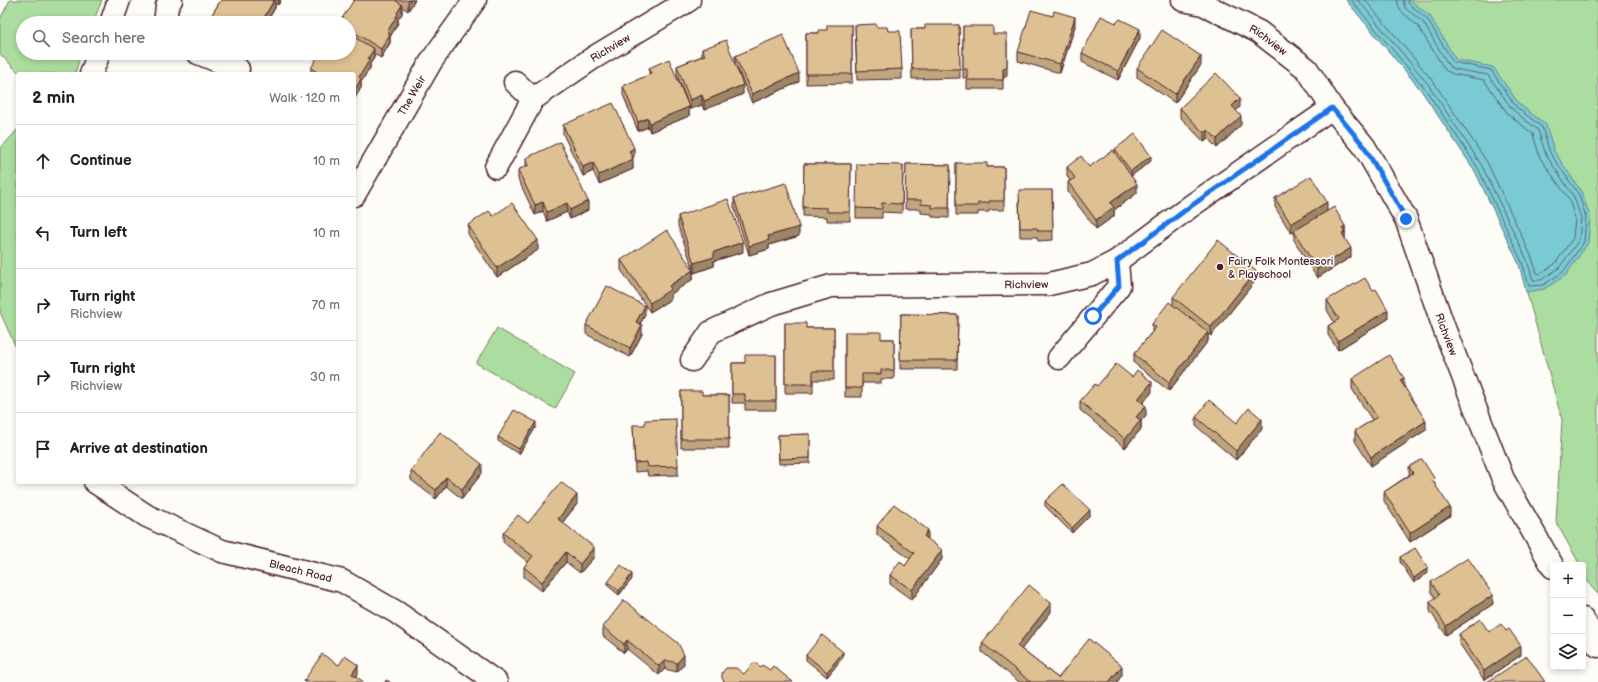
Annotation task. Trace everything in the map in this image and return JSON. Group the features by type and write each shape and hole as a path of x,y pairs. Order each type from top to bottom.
{"street":[{"path":"113,16 119,0"},
{"path":"166,16 167,6 171,0"},
{"name":"The Weir","path":"356,192 432,60 475,0"},
{"name":"Richview","path":"496,167 533,99 593,58 689,0"},
{"name":"Richview","path":"1183,0 1203,4 1259,32 1307,69 1332,108 1364,146 1406,219 1444,328 1503,479 1550,562"},
{"path":"92,72 96,60"},
{"path":"216,60 238,69"},
{"path":"515,82 533,99"},
{"name":"Richview","path":"692,360 710,332 771,304 831,286 1049,284 1092,274 1117,261 1191,206 1332,108"},
{"path":"1059,358 1119,286 1117,261"},
{"name":"Bleach Road","path":"99,484 147,516 222,551 342,581 396,612 496,682"},
{"path":"1586,624 1598,646"}],"green space":[{"path":"10,0 102,0 96,16 16,16 16,60 79,60 76,72 18,72 0,54 0,19"},
{"path":"1346,0 1598,0 1598,594 1592,588 1586,577 1586,562 1578,562 1556,522 1562,420 1519,264 1475,171 1421,90"},
{"path":"16,131 16,348 0,312 0,149"},
{"path":"497,328 575,374 555,409 476,363"}],"water":[{"path":"1346,0 1410,0 1430,16 1456,60 1493,67 1519,104 1546,125 1554,151 1582,193 1590,217 1588,243 1566,275 1544,289 1526,292 1519,264 1475,171 1421,90"}],"building":[{"path":"221,0 274,0 265,16 211,16"},
{"path":"354,0 395,0 402,5 387,32 390,34 381,49 356,33 356,16 344,16"},
{"path":"1031,10 1053,16 1054,11 1075,17 1060,64 1018,52"},
{"path":"1101,16 1116,23 1120,19 1140,29 1118,71 1082,53"},
{"path":"876,24 876,27 887,27 888,31 900,31 902,69 857,71 855,25"},
{"path":"827,25 852,25 852,74 806,74 806,33 819,33 819,30 827,30"},
{"path":"925,25 959,25 960,69 912,69 911,29 925,29"},
{"path":"963,26 993,26 993,34 1007,34 1007,66 1003,69 1003,80 967,80 967,69 963,69"},
{"path":"1162,30 1201,56 1175,94 1137,68"},
{"path":"783,35 799,73 752,94 735,56"},
{"path":"356,38 374,49 359,77 361,79 356,88 356,72 317,72 311,68 316,60 356,60"},
{"path":"726,40 743,85 704,101 702,95 690,100 677,66 705,55 702,49"},
{"path":"669,59 689,107 650,123 648,118 638,122 623,86 651,74 649,68"},
{"path":"1216,73 1240,98 1232,106 1241,116 1217,139 1208,130 1204,133 1180,108"},
{"path":"613,103 634,148 629,151 633,159 599,175 593,162 583,167 563,125"},
{"path":"1135,134 1151,156 1131,171 1115,149"},
{"path":"560,142 588,201 570,210 567,203 547,212 543,202 535,205 518,170 529,165 526,158"},
{"path":"1113,150 1137,184 1110,203 1114,207 1096,220 1068,182 1075,178 1067,167 1081,156 1089,167"},
{"path":"956,163 987,163 987,167 1004,167 1004,201 978,203 978,206 956,206"},
{"path":"804,164 851,164 850,212 827,212 827,208 803,207"},
{"path":"857,164 903,165 902,204 882,203 882,209 856,208"},
{"path":"906,164 950,165 949,208 932,208 932,205 921,204 921,200 905,200"},
{"path":"1311,176 1327,202 1291,224 1275,198"},
{"path":"786,183 799,227 768,236 769,240 749,246 734,198"},
{"path":"1019,190 1052,190 1053,231 1038,231 1037,228 1020,228"},
{"path":"728,199 743,242 714,252 714,257 694,263 678,216"},
{"path":"512,203 538,240 497,268 468,225 489,211 493,216"},
{"path":"1334,207 1345,226 1342,228 1345,232 1342,234 1351,248 1317,269 1294,231"},
{"path":"667,230 693,270 669,286 671,289 650,303 621,260"},
{"path":"1218,240 1256,271 1211,327 1173,297"},
{"path":"1365,278 1373,291 1376,289 1388,310 1338,341 1328,326 1339,319 1327,300"},
{"path":"607,286 645,306 636,322 642,325 630,348 586,325"},
{"path":"1169,302 1208,332 1169,382 1134,354 1156,327 1152,324"},
{"path":"901,314 958,315 957,360 900,360"},
{"path":"785,323 806,323 806,328 834,328 834,371 813,371 813,384 785,384"},
{"path":"845,332 881,332 881,339 894,339 894,370 881,370 881,374 862,374 862,388 845,388"},
{"path":"745,355 776,355 776,401 745,401 745,394 732,394 732,363 745,363"},
{"path":"1389,355 1404,378 1400,380 1426,421 1371,457 1355,431 1377,417 1352,379"},
{"path":"1116,364 1132,377 1137,370 1152,382 1138,399 1146,406 1136,417 1141,420 1125,439 1080,401 1095,384 1097,386"},
{"path":"681,391 702,391 702,395 729,395 729,439 681,439"},
{"path":"1209,400 1237,423 1249,408 1262,419 1236,451 1196,417"},
{"path":"514,410 536,422 519,449 498,437"},
{"path":"676,419 678,466 648,467 647,462 635,463 633,425 645,425 645,420"},
{"path":"440,432 482,464 462,489 446,477 436,490 411,471"},
{"path":"810,434 810,458 779,459 778,435"},
{"path":"1422,459 1434,478 1432,480 1450,507 1410,533 1384,492 1413,473 1409,467"},
{"path":"561,482 577,495 558,519 594,547 580,564 566,552 542,582 524,567 533,556 503,533 518,515 528,523"},
{"path":"1063,484 1090,510 1072,528 1045,501"},
{"path":"894,504 928,530 924,536 942,550 912,590 890,575 900,561 905,566 914,553 877,526"},
{"path":"1415,548 1428,568 1414,578 1400,557"},
{"path":"1468,558 1493,595 1446,626 1430,602 1439,595 1431,582"},
{"path":"621,565 632,574 619,591 608,582"},
{"path":"1029,585 1051,603 1017,646 1058,678 1089,639 1122,666 1109,682 1031,682 982,643"},
{"path":"624,600 678,643 684,655 677,663 665,660 659,666 627,640 624,644 603,627"},
{"path":"1480,619 1489,632 1501,624 1506,631 1509,629 1521,646 1484,671 1459,634"},
{"path":"822,635 843,652 827,672 806,655"},
{"path":"322,654 339,665 345,656 358,665 352,674 364,682 305,682 304,681"},
{"path":"1527,656 1545,682 1487,682"},
{"path":"754,662 760,667 762,665 770,670 773,666 793,682 724,682 722,673 726,668 736,668 744,674"}],"place":[{"name":"Fairy Folk Montessori & Playschool","path":"1220,267"}],"route":[{"path":"1093,316 1119,286 1117,261 1191,206 1332,108 1364,146 1406,219"}]}
